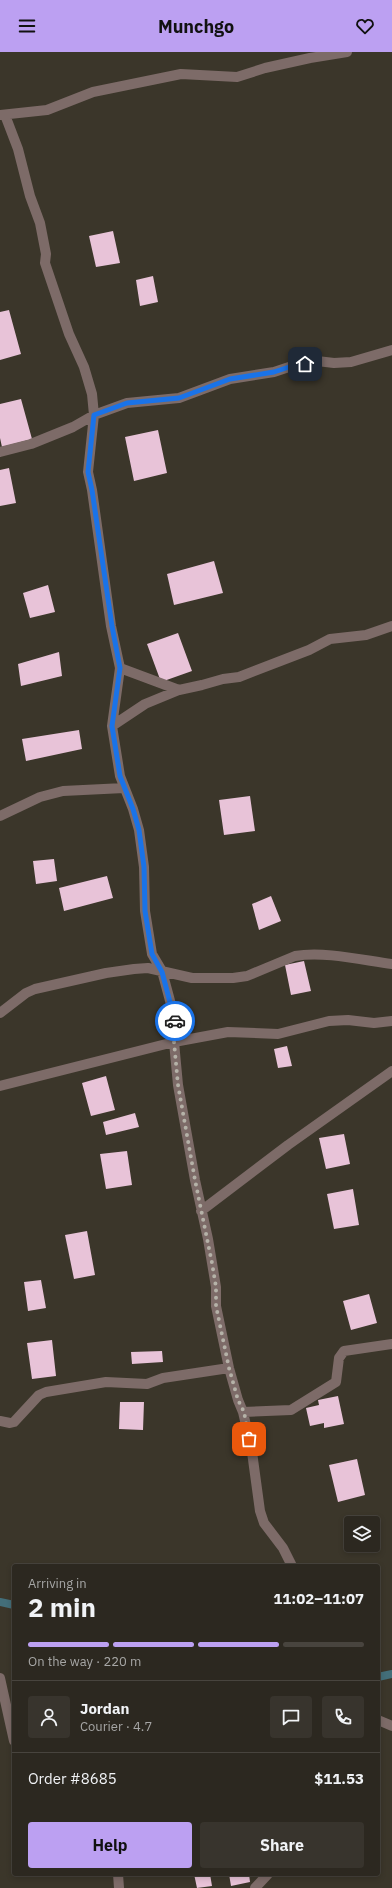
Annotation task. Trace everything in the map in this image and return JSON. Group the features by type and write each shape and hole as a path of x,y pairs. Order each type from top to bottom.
{"street":[{"path":"291,1564 283,1548 264,1523 260,1511 252,1452 244,1412 238,1400 229,1368 216,1306 216,1287 208,1239 201,1211 178,1085 174,1042 176,1023 162,972 152,954 145,911 144,867 139,830 133,809 120,776 112,726 120,668 88,472 94,415 92,394 84,367 69,334 45,263 46,254 36,208 30,196 18,149 3,115 42,111 93,92 181,74 237,77 273,66 347,52"},
{"path":"0,452 31,444 73,427 94,415 127,403 179,398 230,379 274,372 292,366 317,362 351,362 392,350"},
{"path":"112,726 145,704 180,690 223,679 239,677 309,650 330,639 366,635 392,626"},
{"path":"120,668 180,690"},
{"path":"0,816 40,796 55,793 124,788"},
{"path":"0,1013 26,993 34,989 106,973 134,969 148,968 192,978 233,978 247,976 295,956 303,955 346,957 392,964"},
{"path":"0,1086 174,1042 228,1032 278,1034 329,1021 348,1020 374,1023 392,1021"},
{"path":"201,1211 288,1145 392,1071"},
{"path":"244,1412 291,1410 336,1382 339,1358 344,1351 392,1344"},
{"path":"0,1421 10,1423 14,1422 39,1395 59,1388 106,1382 147,1384 163,1378 229,1368"},
{"path":"0,1678 12,1732"},
{"path":"380,1721 392,1726"},
{"path":"118,1876 119,1888"},
{"path":"255,1888 266,1876"}],"building":[{"path":"113,231 120,263 96,267 89,236"},
{"path":"153,276 158,302 140,306 136,280"},
{"path":"9,310 21,354 0,360 0,312"},
{"path":"21,399 32,439 2,447 0,438 0,404"},
{"path":"158,430 167,473 134,481 125,437"},
{"path":"9,468 16,503 0,506 0,470"},
{"path":"214,561 223,593 174,605 167,574"},
{"path":"48,585 55,612 30,618 23,593"},
{"path":"178,633 192,671 161,682 147,644"},
{"path":"59,652 62,676 21,686 18,664"},
{"path":"79,730 82,749 26,761 22,739"},
{"path":"250,796 255,831 224,835 219,800"},
{"path":"54,859 57,881 36,884 33,861"},
{"path":"107,876 113,898 64,911 59,888"},
{"path":"271,896 281,921 259,930 252,904"},
{"path":"304,961 311,991 291,995 285,965"},
{"path":"287,1046 292,1066 278,1068 274,1049"},
{"path":"106,1076 115,1110 91,1116 82,1083"},
{"path":"135,1113 139,1127 106,1135 103,1122"},
{"path":"344,1134 350,1164 326,1169 319,1138"},
{"path":"127,1151 132,1185 106,1189 100,1154"},
{"path":"353,1189 359,1225 334,1229 327,1194"},
{"path":"87,1231 95,1275 74,1279 65,1235"},
{"path":"41,1280 46,1308 28,1311 24,1282"},
{"path":"369,1294 377,1323 351,1330 343,1301"},
{"path":"52,1340 56,1376 32,1379 27,1343"},
{"path":"162,1351 163,1362 132,1364 131,1352"},
{"path":"338,1396 344,1424 324,1428 324,1423 310,1426 306,1408 319,1405 318,1400"},
{"path":"120,1402 144,1402 143,1430 119,1429"},
{"path":"357,1459 365,1495 338,1502 329,1465"},
{"path":"194,1876 210,1876 212,1886 197,1888"},
{"path":"229,1876 249,1876 250,1882 231,1886"}],"waterway":[{"path":"0,1602 12,1605"},
{"path":"380,1677 392,1674"}],"way so far":[{"path":"175,1021 176,1034 174,1042 178,1085 201,1211 208,1239 216,1287 216,1306 229,1368 238,1400 244,1412 249,1439"}],"route":[{"path":"175,1021 162,972 152,954 145,911 144,867 139,830 133,809 120,776 112,726 118,693 120,668 88,472 94,415 127,403 154,399 179,398 230,379 274,372 292,366 305,364"}]}
